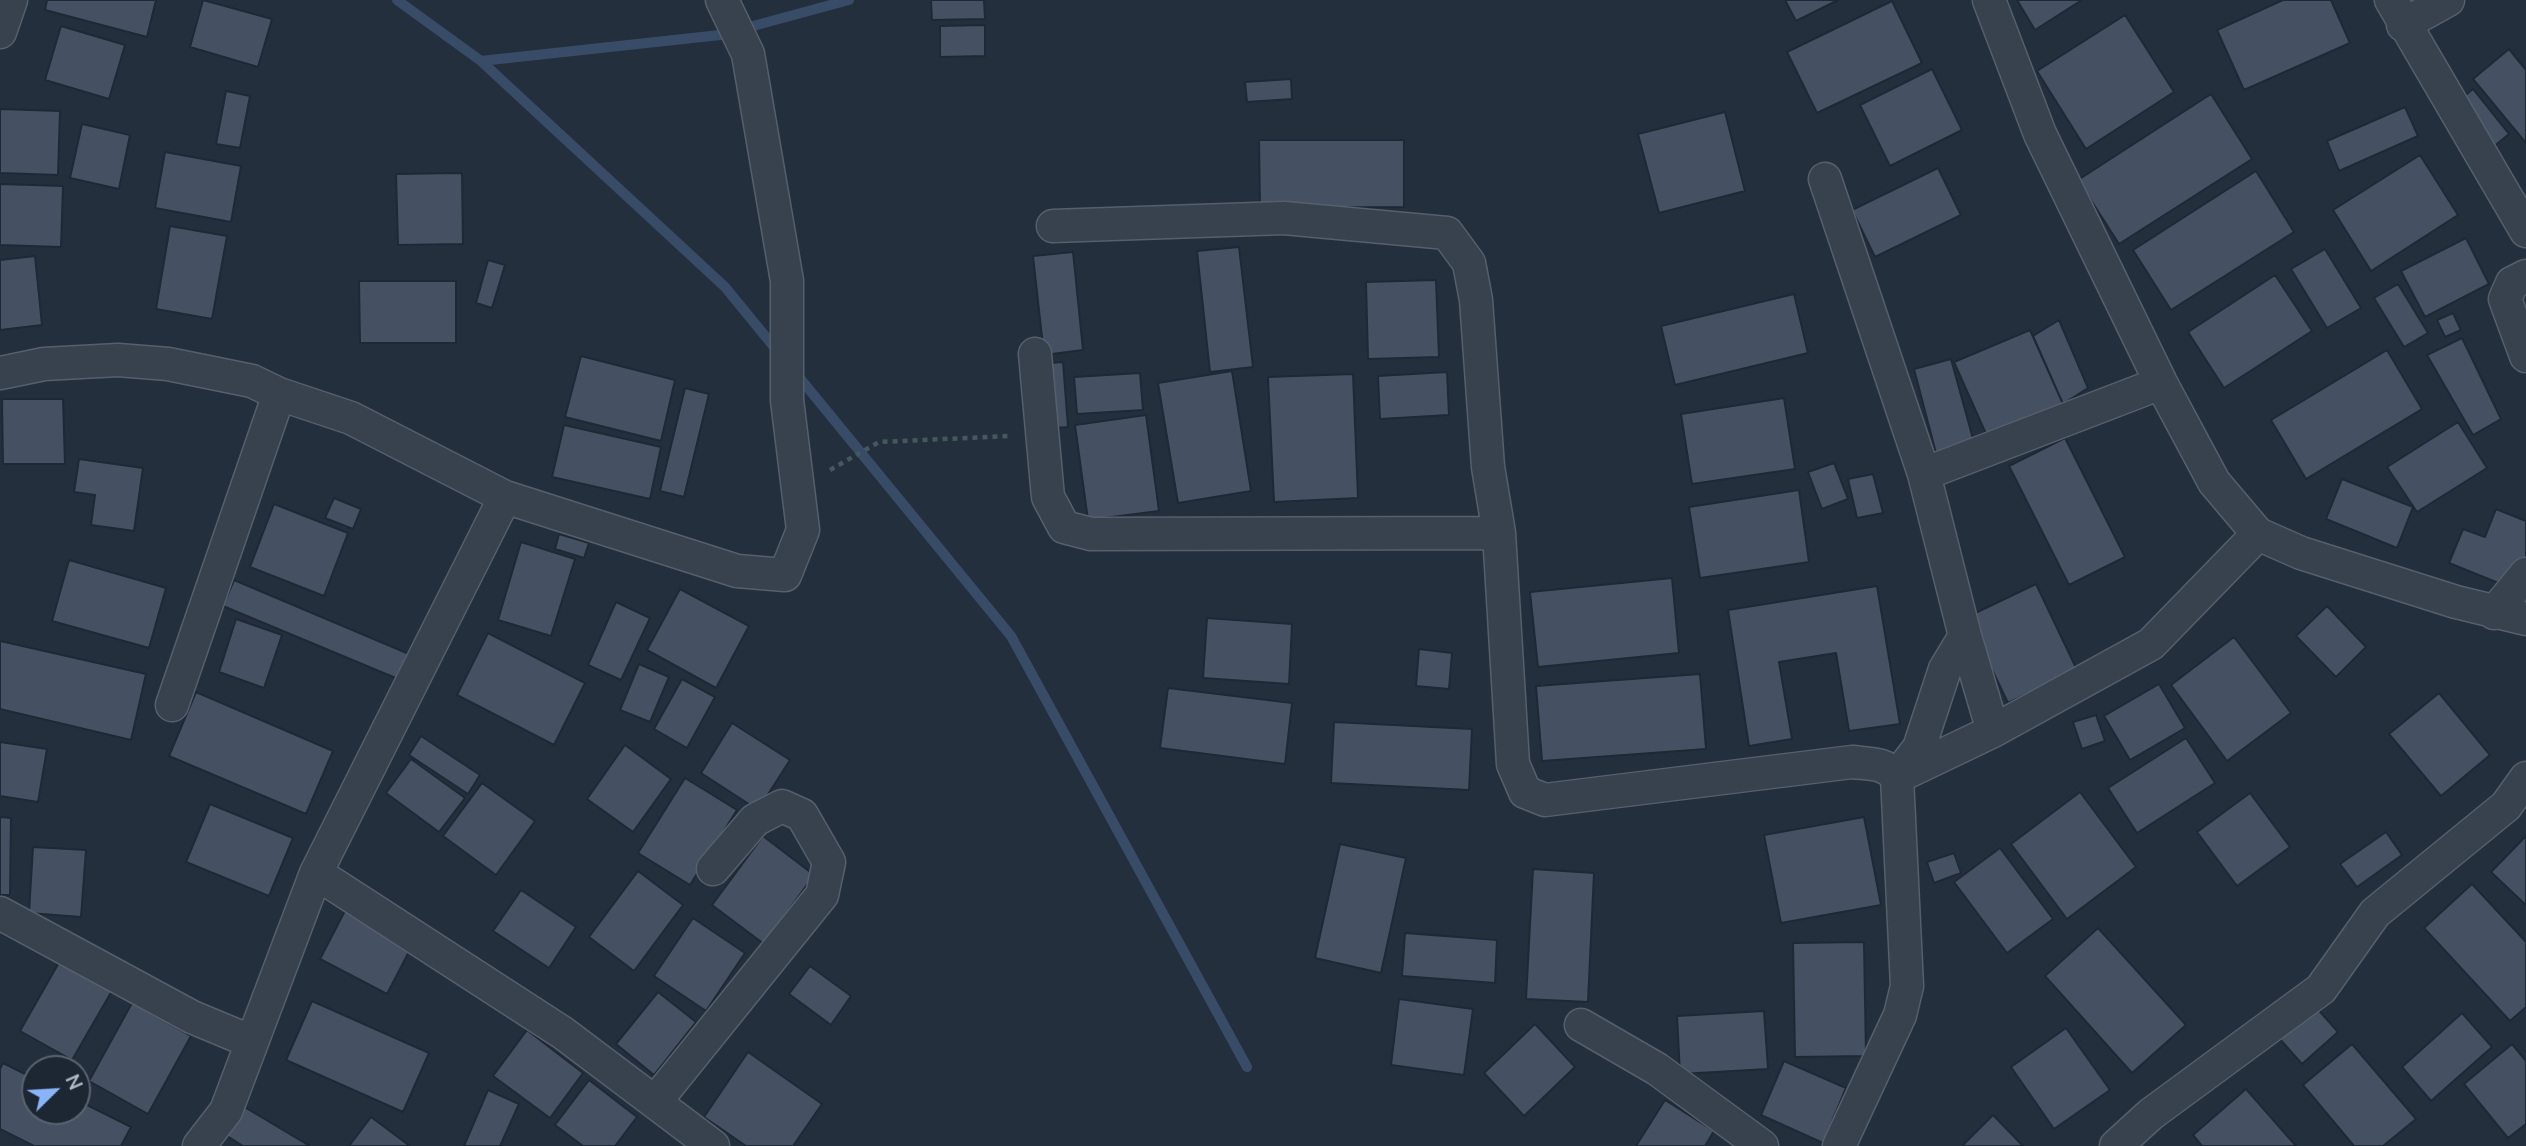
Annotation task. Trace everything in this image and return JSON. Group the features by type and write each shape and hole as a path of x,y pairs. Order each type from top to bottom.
{"street":[{"path":"0,32 11,0"},
{"path":"0,373 56,363 118,360 168,364 252,381 279,394 351,418 505,497 737,571 785,575 803,530 787,400 787,281 748,54 722,0"},
{"path":"1989,0 2040,134 2161,383 2214,482 2258,534 2301,553 2494,612 2526,619"},
{"path":"2448,0 2397,13 2523,216"},
{"path":"1825,179 1924,474 1965,636 1993,731"},
{"path":"1053,226 1284,218 1447,233 1469,263 1476,300 1488,467 1499,533 1513,764 1525,792 1545,800 1852,762 1880,764 1891,768 1897,776 1907,986 1900,1014 1839,1146"},
{"path":"2526,276 2512,283 2505,299 2526,356"},
{"path":"1035,354 1048,497 1064,527 1091,534 1499,533"},
{"path":"1924,474 2161,383"},
{"path":"172,705 279,394"},
{"path":"199,1146 226,1111 316,873 505,497"},
{"path":"1897,776 1993,731 2151,644 2258,534"},
{"path":"2494,612 2526,574"},
{"path":"1897,776 1919,748 1945,669 1965,636"},
{"path":"2116,1146 2151,1114 2321,989 2375,913 2506,806 2526,778"},
{"path":"655,1102 821,895 829,862 802,815 782,806 755,820 713,869"},
{"path":"316,873 563,1033 713,1146"},
{"path":"0,913 192,1017 252,1042"},
{"path":"1581,1025 1657,1069 1762,1146"}],"path":[{"path":"798,488 879,442 933,437 1042,436"}],"building":[{"path":"47,0 156,0 147,37 45,10"},
{"path":"203,0 272,19 258,67 190,47"},
{"path":"931,0 984,0 985,19 932,20"},
{"path":"1785,0 1838,0 1796,21"},
{"path":"2017,0 2082,0 2035,30"},
{"path":"2283,0 2331,0 2350,43 2244,90 2217,30"},
{"path":"1892,1 1922,63 1817,113 1787,52"},
{"path":"2125,15 2174,92 2086,149 2037,71"},
{"path":"985,25 985,56 940,57 940,26"},
{"path":"61,26 125,45 109,99 45,80"},
{"path":"2509,49 2526,70 2526,143 2473,79"},
{"path":"1932,69 1962,130 1890,166 1860,105"},
{"path":"1291,79 1292,99 1247,102 1245,82"},
{"path":"2473,89 2509,134 2492,148 2456,103"},
{"path":"226,91 250,96 240,148 216,144"},
{"path":"2211,94 2252,159 2119,244 2078,180"},
{"path":"2405,107 2418,136 2339,171 2327,141"},
{"path":"0,109 60,111 58,175 0,173"},
{"path":"1725,112 1745,191 1659,213 1638,134"},
{"path":"82,124 130,135 119,189 70,178"},
{"path":"1259,140 1404,140 1404,207 1260,208"},
{"path":"165,152 241,166 231,222 155,208"},
{"path":"2420,155 2458,215 2371,271 2333,210"},
{"path":"1938,168 1961,215 1875,257 1852,210"},
{"path":"2256,171 2294,232 2171,310 2133,250"},
{"path":"462,173 463,244 398,245 396,174"},
{"path":"0,184 63,186 61,247 0,245"},
{"path":"170,226 227,236 212,319 156,309"},
{"path":"2466,238 2489,284 2425,317 2401,271"},
{"path":"1239,247 1253,367 1210,372 1197,251"},
{"path":"2325,249 2361,308 2327,328 2291,269"},
{"path":"1073,252 1083,350 1044,355 1033,256"},
{"path":"35,256 42,325 0,330 0,260"},
{"path":"488,260 505,265 492,308 476,303"},
{"path":"2275,275 2312,331 2224,388 2188,332"},
{"path":"1436,280 1439,357 1368,359 1366,282"},
{"path":"359,281 456,281 456,343 360,343"},
{"path":"2398,284 2428,333 2404,347 2374,298"},
{"path":"1794,294 1808,353 1675,385 1661,326"},
{"path":"2453,313 2461,330 2445,337 2437,320"},
{"path":"2059,320 2088,388 2063,404 2033,336"},
{"path":"2030,330 2063,404 1987,436 1954,362"},
{"path":"2462,338 2501,419 2473,435 2427,355"},
{"path":"2387,350 2422,409 2306,479 2271,420"},
{"path":"581,356 675,380 661,441 565,417"},
{"path":"1951,359 1975,446 1937,457 1914,369"},
{"path":"1063,362 1068,427 1042,429 1038,364"},
{"path":"1232,371 1251,491 1178,503 1158,383"},
{"path":"1447,372 1449,415 1380,419 1378,376"},
{"path":"1140,373 1143,410 1077,414 1074,377"},
{"path":"1353,374 1358,498 1274,502 1268,377"},
{"path":"685,388 709,394 684,497 660,491"},
{"path":"1784,398 1795,469 1692,484 1681,414"},
{"path":"2,399 63,399 65,464 3,464"},
{"path":"1146,415 1159,511 1088,520 1075,425"},
{"path":"2458,422 2487,468 2417,512 2387,467"},
{"path":"564,425 661,447 650,499 552,477"},
{"path":"2065,438 2125,557 2069,585 2009,466"},
{"path":"79,459 143,468 134,531 91,525 95,495 74,492"},
{"path":"1834,463 1848,499 1822,509 1808,472"},
{"path":"1873,474 1883,513 1857,518 1848,479"},
{"path":"2342,479 2413,507 2397,548 2326,519"},
{"path":"1799,490 1809,562 1700,578 1689,507"},
{"path":"334,498 361,509 353,529 325,518"},
{"path":"274,504 348,533 324,596 250,567"},
{"path":"2496,509 2526,521 2526,594 2449,563 2463,529 2485,537"},
{"path":"559,534 589,543 584,558 555,549"},
{"path":"521,542 575,559 551,636 498,620"},
{"path":"69,560 166,588 149,648 52,621"},
{"path":"1672,578 1679,653 1538,667 1530,592"},
{"path":"234,580 409,654 398,679 223,606"},
{"path":"2036,584 2077,670 2008,703 1967,617"},
{"path":"1877,586 1900,724 1849,731 1836,653 1779,662 1792,739 1749,746 1728,610"},
{"path":"680,589 749,626 716,688 647,650"},
{"path":"616,602 650,618 621,680 588,665"},
{"path":"2327,606 2366,647 2336,677 2296,636"},
{"path":"1207,618 1292,624 1289,684 1203,678"},
{"path":"236,619 282,635 264,688 219,672"},
{"path":"488,633 585,683 554,745 457,695"},
{"path":"2234,637 2291,713 2227,761 2171,685"},
{"path":"0,641 146,674 131,740 0,709"},
{"path":"1419,649 1452,653 1449,689 1416,686"},
{"path":"639,664 669,677 650,722 620,710"},
{"path":"1700,674 1706,749 1542,761 1536,686"},
{"path":"682,679 715,697 687,748 654,729"},
{"path":"2159,684 2185,728 2130,760 2104,716"},
{"path":"1168,688 1292,703 1285,764 1160,748"},
{"path":"196,692 333,751 306,814 169,756"},
{"path":"2439,693 2490,755 2441,796 2389,734"},
{"path":"2096,715 2105,741 2082,749 2073,722"},
{"path":"1334,722 1472,729 1469,790 1331,783"},
{"path":"732,723 790,760 758,810 701,773"},
{"path":"421,736 480,775 468,794 409,755"},
{"path":"2186,738 2215,783 2137,833 2108,788"},
{"path":"0,742 47,749 38,802 0,796"},
{"path":"625,745 671,779 633,832 587,799"},
{"path":"411,759 465,798 439,832 386,793"},
{"path":"685,778 737,810 690,885 638,853"},
{"path":"482,783 535,821 496,875 443,836"},
{"path":"2080,792 2136,867 2067,919 2011,844"},
{"path":"2250,793 2290,847 2237,886 2197,832"},
{"path":"210,804 293,838 269,896 186,862"},
{"path":"0,817 11,818 10,895 0,895"},
{"path":"1864,817 1881,905 1781,923 1764,835"},
{"path":"2386,832 2402,855 2357,887 2340,864"},
{"path":"763,836 814,875 764,944 712,905"},
{"path":"2526,836 2526,905 2491,872"},
{"path":"1340,844 1406,858 1381,973 1315,958"},
{"path":"33,847 86,850 81,917 29,913"},
{"path":"2000,848 2053,919 2007,953 1954,882"},
{"path":"1954,853 1961,873 1934,883 1927,862"},
{"path":"1533,869 1594,873 1588,1002 1526,999"},
{"path":"638,871 683,905 634,971 589,937"},
{"path":"2472,884 2526,942 2526,1007 2510,1021 2424,928"},
{"path":"521,890 576,927 549,968 493,931"},
{"path":"348,905 415,940 387,994 320,959"},
{"path":"693,918 745,953 706,1011 654,976"},
{"path":"2098,928 2186,1025 2132,1073 2045,976"},
{"path":"1405,933 1497,940 1495,983 1402,976"},
{"path":"1864,942 1866,1056 1795,1057 1793,943"},
{"path":"61,959 113,989 75,1055 63,1055 20,1031"},
{"path":"810,966 851,996 831,1025 789,994"},
{"path":"658,992 696,1022 654,1075 616,1044"},
{"path":"1399,999 1473,1009 1464,1075 1391,1065"},
{"path":"312,1001 429,1053 403,1112 286,1060"},
{"path":"132,1003 191,1036 148,1114 91,1082 91,1077"},
{"path":"2314,1005 2338,1032 2302,1064 2278,1037"},
{"path":"1764,1011 1768,1069 1680,1074 1677,1016"},
{"path":"2462,1013 2492,1047 2431,1101 2402,1067"},
{"path":"1535,1024 1575,1067 1524,1116 1484,1073"},
{"path":"2066,1028 2110,1090 2054,1129 2011,1067"},
{"path":"527,1030 583,1073 550,1118 493,1076"},
{"path":"2352,1044 2416,1119 2383,1146 2354,1146 2303,1085"},
{"path":"2512,1044 2526,1061 2526,1124 2508,1138 2464,1084"},
{"path":"748,1052 822,1104 793,1146 746,1146 704,1117"},
{"path":"1784,1061 1846,1088 1823,1143 1761,1115"},
{"path":"3,1063 21,1072 21,1125 91,1125 91,1107 131,1127 121,1146 34,1146 0,1129 0,1069"},
{"path":"589,1080 637,1117 615,1146 583,1146 555,1125"},
{"path":"2246,1089 2296,1146 2202,1146 2193,1135"},
{"path":"488,1090 519,1104 500,1146 464,1146"},
{"path":"1665,1100 1714,1131 1705,1146 1636,1146"},
{"path":"241,1105 310,1146 243,1146 224,1134"},
{"path":"1993,1115 2023,1146 1962,1146"},
{"path":"371,1117 410,1146 349,1146"}],"waterway":[{"path":"397,0 481,61 725,287 779,353"},
{"path":"481,61 720,35 849,0"},
{"path":"794,371 1011,636 1247,1067"}]}
